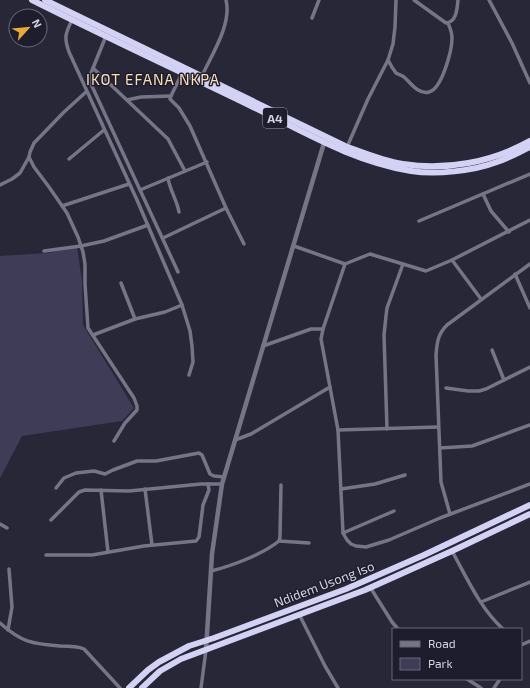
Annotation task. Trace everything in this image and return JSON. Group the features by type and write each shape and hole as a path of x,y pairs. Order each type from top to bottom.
{"highway":[{"name":"A4","path":"32,0 324,143 373,163 412,171 460,171 496,163 530,147"},
{"name":"A4","path":"45,0 347,147 377,158 404,164 442,166 487,158 506,152 530,141"},
{"name":"Ndidem Usong Iso","path":"129,688 159,662 189,646 346,589 424,556 530,505"},
{"name":"Ndidem Usong Iso","path":"142,688 168,666 181,659 370,587 452,551 530,514"}],"street":[{"path":"202,76 228,18 226,0"},
{"path":"312,18 319,0"},
{"path":"347,147 368,99 388,60 393,44 396,0"},
{"path":"388,60 397,74 404,77 414,88 426,93 432,91 439,84 444,72 452,37 448,23 414,0"},
{"path":"448,23 454,19 458,0"},
{"path":"489,0 512,43 530,83"},
{"path":"72,20 65,34 66,43 86,92 148,225 182,305 190,331 192,346 193,362 189,375"},
{"path":"106,36 90,79 178,272"},
{"path":"94,68 168,139 185,171"},
{"path":"182,73 170,96 171,101 179,108 190,126 226,208 244,244"},
{"path":"0,185 12,179 20,172 25,166 34,143 86,92"},
{"path":"127,100 141,97 170,96"},
{"path":"69,159 104,130"},
{"path":"201,688 206,650 211,571 222,484 324,143"},
{"path":"29,157 34,167 50,187 74,228 81,246 85,264 88,324 92,335 134,398 137,406 137,410 125,424 114,441"},
{"path":"140,190 207,162"},
{"path":"419,221 530,174"},
{"path":"168,178 170,189 177,203 179,212"},
{"path":"62,206 129,184"},
{"path":"483,194 491,212 509,232"},
{"path":"162,238 226,208"},
{"path":"294,246 345,264 370,254 426,271 452,260 530,220"},
{"path":"44,251 104,241 148,225"},
{"path":"452,260 481,299"},
{"path":"345,264 323,329 321,346 338,430 343,533 347,540 356,546 366,547 401,535 450,514 530,484"},
{"path":"387,429 384,335 386,316 403,264"},
{"path":"450,514 441,482 436,355 439,334 447,325 530,264"},
{"path":"515,274 530,308"},
{"path":"121,283 135,319"},
{"path":"92,335 135,319 157,314 182,305"},
{"path":"263,346 311,329 323,329"},
{"path":"492,350 504,380"},
{"path":"446,388 479,391 486,390 530,368"},
{"path":"234,441 251,434 330,387"},
{"path":"440,448 472,446 530,425"},
{"path":"338,430 438,427"},
{"path":"56,488 64,478 76,473 94,471 105,474 137,462 156,461 199,453 202,455 210,474 214,476 224,476"},
{"path":"342,489 375,484 405,476"},
{"path":"46,555 92,555 152,545 193,541 198,539 200,534 202,505 208,490 208,484"},
{"path":"51,520 80,492 85,490 130,491 222,484"},
{"path":"279,540 281,485"},
{"path":"145,489 152,545"},
{"path":"101,490 108,552"},
{"path":"343,533 394,512"},
{"path":"0,524 7,528"},
{"path":"211,571 235,564 264,550 279,540 309,543"},
{"path":"452,551 490,615 502,628"},
{"path":"8,630 12,607 9,569"},
{"path":"482,602 530,582"},
{"path":"370,587 397,628"},
{"path":"299,614 325,666 338,688"},
{"path":"0,623 19,638 34,644 77,647 84,649 120,688"},
{"path":"469,680 481,688"}],"green space":[{"path":"77,247 82,281 83,325 134,408 122,421 22,436 0,478 0,256 48,253"}],"district":[{"name":"IKOT EFANA NKPA","path":"153,79"}]}
